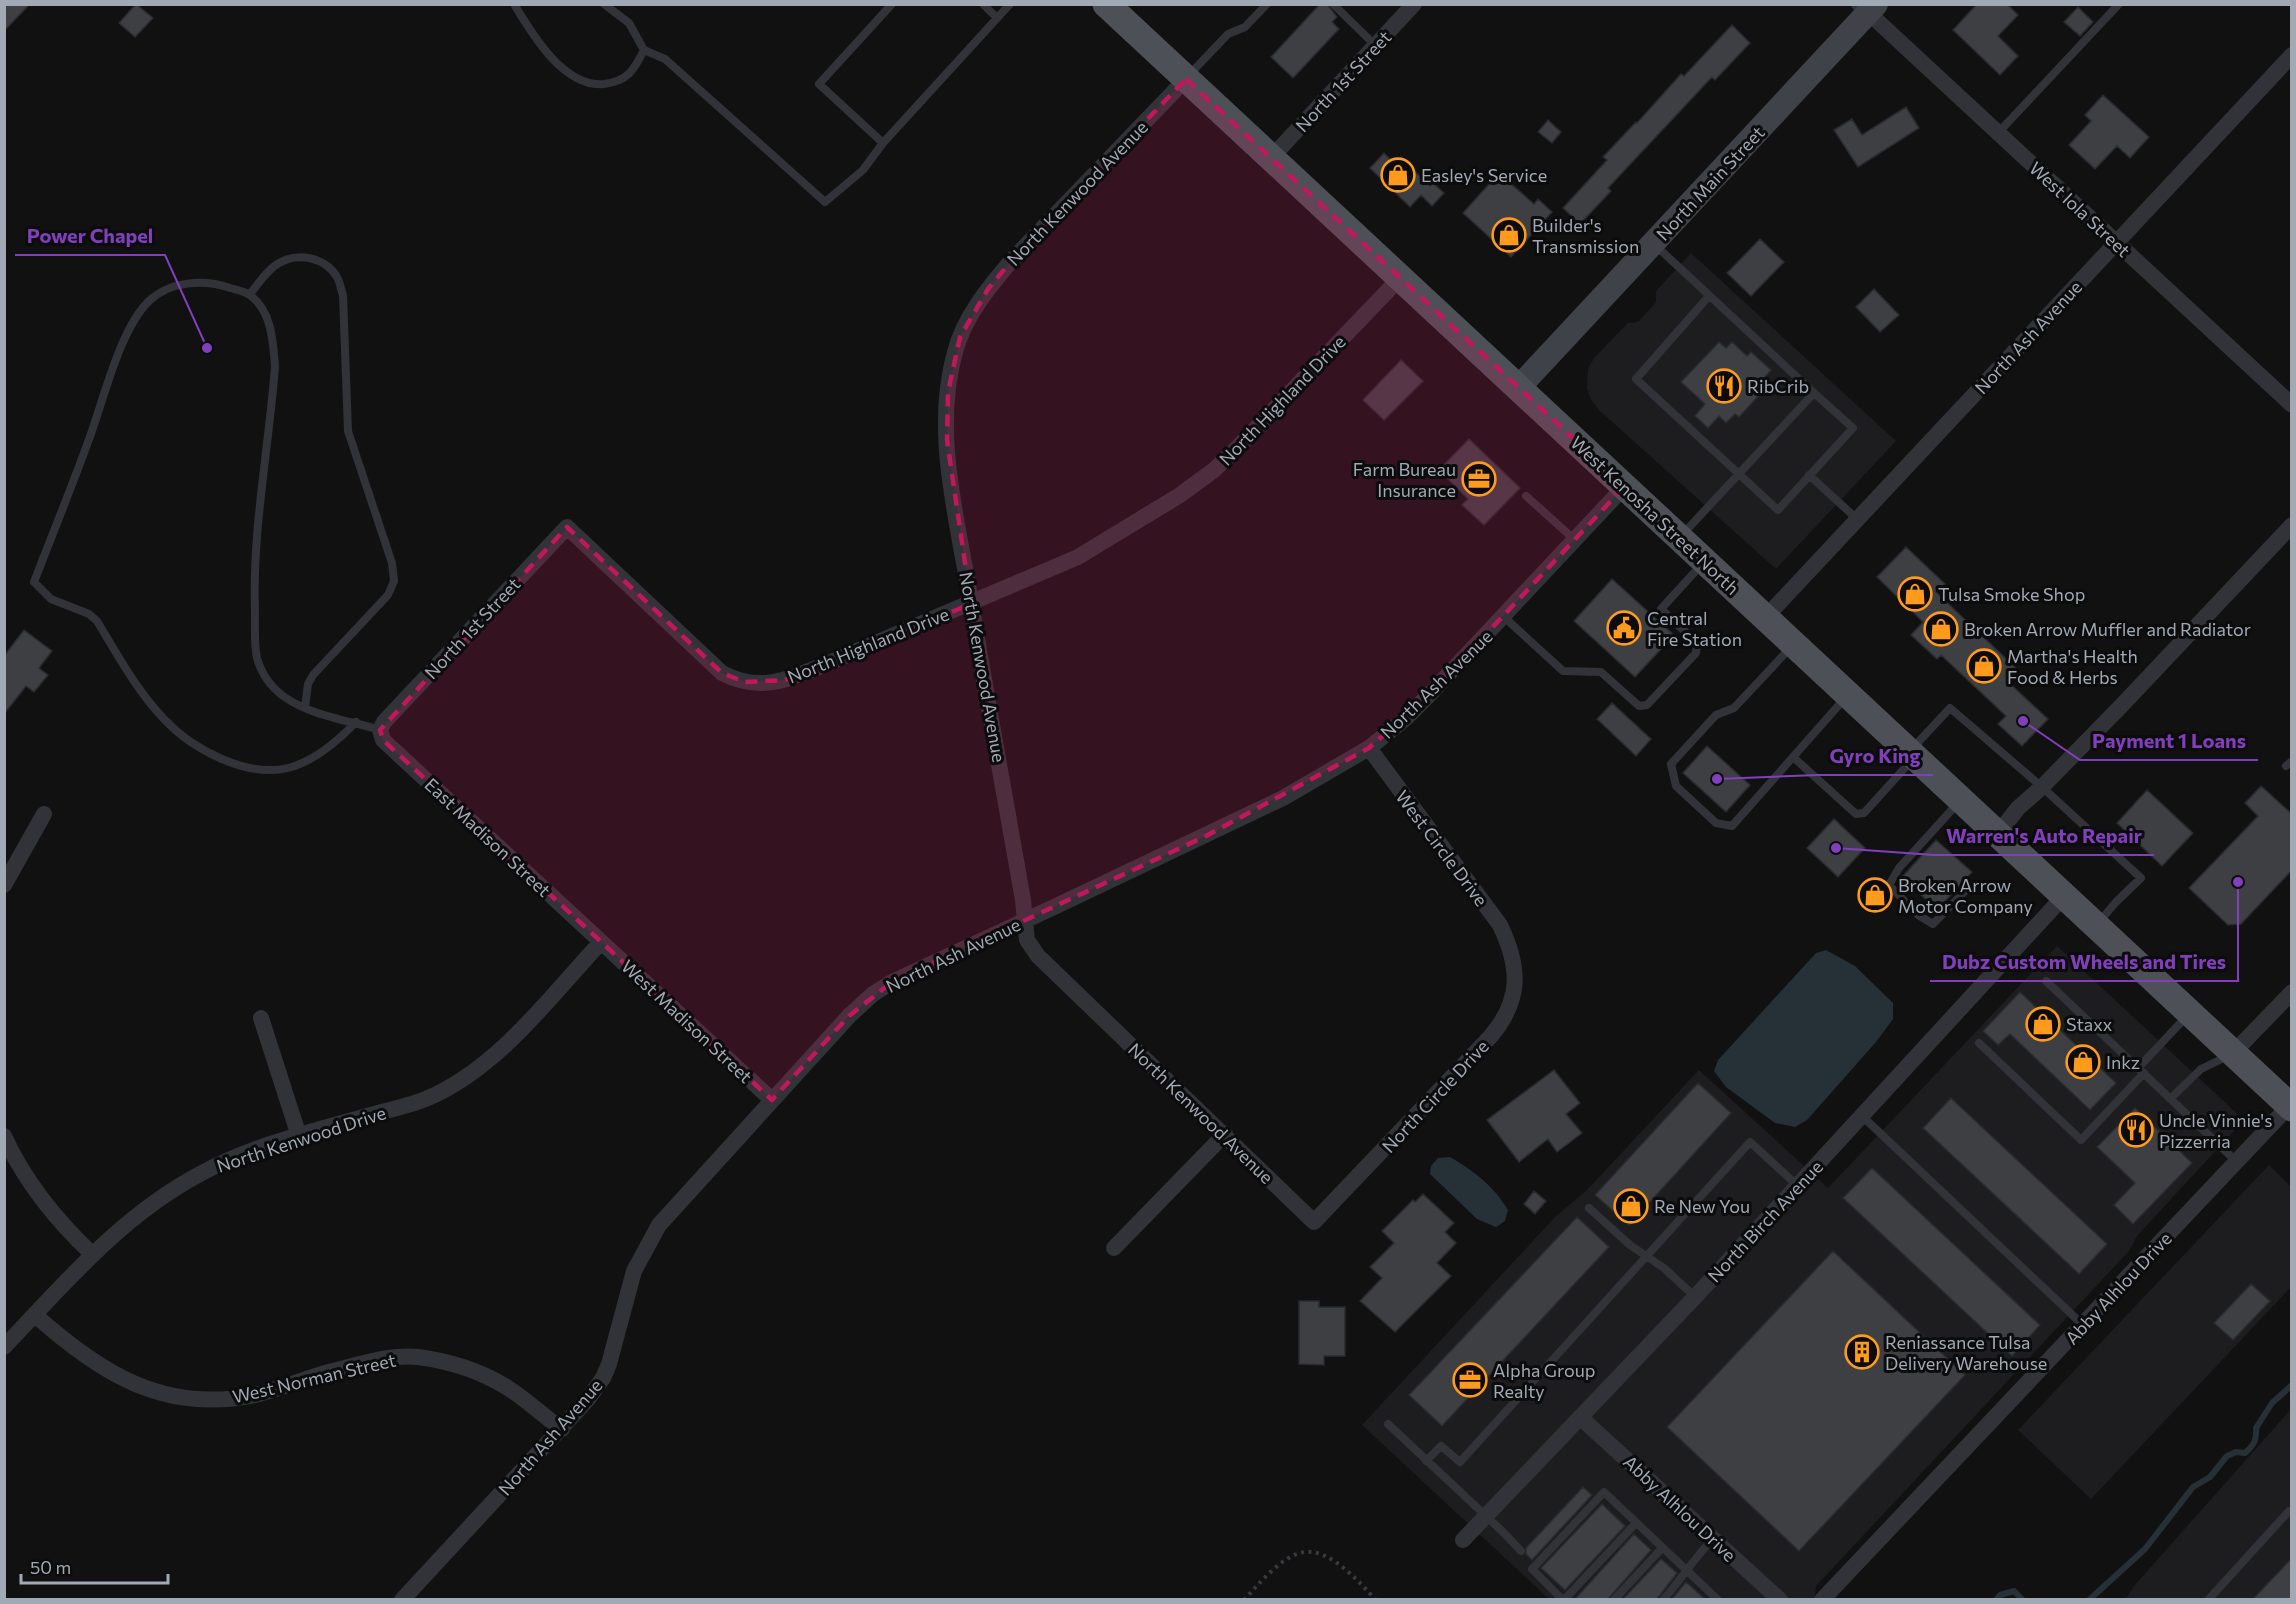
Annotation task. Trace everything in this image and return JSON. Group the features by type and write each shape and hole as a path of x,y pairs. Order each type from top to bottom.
{"main road":[{"name":"West Kenosha Street North","path":"1106,4 2290,1107"},
{"name":"North Main Street","path":"1519,387 1868,7"}],"street":[{"name":"North 1st Street","path":"1271,158 1414,4"},
{"name":"West Iola Street","path":"1868,7 1998,133 2292,405"},
{"name":"North Ash Avenue","path":"1765,618 2292,55"},
{"name":"North Kenwood Avenue","path":"1185,79 1012,260 988,289 960,337 955,352 948,392 948,467 1023,900 1027,940 1038,956 1314,1222"},
{"name":"North Highland Drive","path":"567,527 722,672 746,682 760,684 785,680 971,604 1078,557 1190,488 1214,470 1262,424 1400,278"},
{"name":"North Ash Avenue","path":"402,1599 562,1429 603,1377 615,1346 634,1271 659,1225 849,1016 873,994 911,972 1283,798 1369,748 1406,718 1625,486"},
{"path":"1997,835 2018,808 2042,787 2123,704 2292,525"},
{"name":"North 1st Street","path":"380,730 390,715 567,527"},
{"name":"East Madison Street","path":"380,730 383,740 601,942"},
{"name":"West Circle Drive","path":"1369,748 1500,925 1512,950"},
{"path":"4,885 44,814"},
{"name":"North Birch Avenue","path":"1463,1540 1695,1297 2063,897"},
{"name":"West Madison Street","path":"601,942 772,1100"},
{"name":"North Kenwood Drive","path":"4,1347 92,1254 130,1220 201,1173 299,1136 427,1099 484,1066 601,942"},
{"name":"North Circle Drive","path":"1314,1222 1501,1025 1515,993 1516,976 1512,950"},
{"path":"2233,1053 2292,992"},
{"path":"261,1018 299,1136"},
{"name":"Abby Alhlou Drive","path":"1822,1599 2236,1161 2290,1107"},
{"path":"1114,1248 1225,1134"},
{"path":"4,1136 41,1200 92,1254"},
{"name":"West Norman Street","path":"35,1315 93,1362 140,1386 174,1396 227,1399 256,1395 305,1378 358,1365 400,1357 417,1357 457,1365 492,1379 562,1429"},
{"name":"Abby Alhlou Drive","path":"1580,1417 1780,1599"}],"lane":[{"path":"514,4 534,36 567,72 592,85 618,82 634,70 644,50"},
{"path":"604,4 629,23 644,50 665,59 825,202 863,170 883,143 1010,4"},
{"path":"883,143 819,84 892,4"},
{"path":"983,4 997,18"},
{"path":"1185,79 1228,34 1245,27 1267,4"},
{"path":"1333,4 1376,46"},
{"path":"1998,133 2119,4"},
{"path":"1653,243 1852,428 1778,510 1636,379 1709,296"},
{"path":"250,294 278,263 295,257 309,257 324,264 337,277 343,295 348,431 393,572 394,581 388,595 313,675 308,684 305,708"},
{"path":"356,723 321,752 287,768 269,770 224,760 205,751 165,720 129,673 97,621 89,614 51,599 34,582 89,441 121,349 132,324 150,301 161,293 183,284 215,283 250,294 264,308 272,337 274,366 254,588 257,657 265,676 275,690 305,708 380,730"},
{"path":"1679,538 1814,393"},
{"path":"1809,475 1857,519"},
{"path":"1526,495 1575,540"},
{"path":"1504,616 1563,671 1601,672 1639,706 1647,705 1696,653 1697,643 1661,609 1704,561"},
{"path":"1793,644 1734,708 1716,715 1671,764 1676,786 1716,823 1732,826 1847,695"},
{"path":"1793,757 1856,814 1864,813 1950,708 2042,787 2141,878 2116,902 2095,927"},
{"path":"1960,801 1899,868 1889,885 1918,915 1933,924 1965,891"},
{"path":"2046,981 2236,1161"},
{"path":"1979,1043 2081,1140 2189,1013"},
{"path":"2170,1099 2201,1069 2233,1053"},
{"path":"1862,1116 2083,1324"},
{"path":"1426,1461 1441,1446 1460,1462 1750,1142 1798,1186"},
{"path":"1589,1208 1630,1245 1664,1268 1695,1297"},
{"path":"1388,1424 1521,1551"},
{"path":"1636,1523 1564,1599 1532,1569 1604,1492 1715,1598"},
{"path":"2208,1599 2289,1511 2292,1511"},
{"path":"1663,1599 1682,1579 1694,1557 1713,1539"},
{"path":"1614,1599 1662,1548"}],"path":[{"path":"1244,1599 1287,1559 1305,1552 1326,1557 1343,1568 1376,1599"}],"highlighted area":[{"path":"1186,79 1625,486 1429,695 1369,748 1204,837 892,982 849,1016 772,1100 383,740 380,730 567,527 722,673 745,682 785,680 971,604 947,440 948,392 960,337 988,289 1012,260"}],"shaded area":[{"path":"1691,253 1896,441 1776,569 1599,410 1591,400 1587,389 1588,369 1594,358 1628,323 1638,322 1656,302 1656,291"},
{"path":"2057,946 2244,1120 2137,1236 2129,1251 1816,1586 1815,1599 1549,1599 1362,1425 1556,1216 1586,1191 1699,1070 1828,1188"},
{"path":"1826,950 1855,966 1893,1003 1893,1019 1876,1042 1807,1120 1795,1127 1775,1123 1726,1087 1714,1071 1718,1060 1816,953"},
{"path":"1450,1157 1490,1186 1508,1210 1505,1221 1496,1227 1477,1219 1430,1174 1431,1166 1438,1158"},
{"path":"2269,1165 2291,1187 2291,1287 2091,1499 2018,1430"},
{"path":"2291,1409 2291,1599 2125,1600 2134,1586"}],"building":[{"path":"4,4 30,4 4,31"},
{"path":"136,4 153,18 135,37 119,23"},
{"path":"1320,4 1327,4 1337,17 1332,22 1339,29 1293,78 1271,57"},
{"path":"1977,4 2007,4 2018,15 1998,36 2018,56 2000,75 1953,30"},
{"path":"2078,7 2093,22 2080,36 2064,22"},
{"path":"1732,25 1750,43 1715,80 1712,77 1608,188 1611,191 1580,224 1563,208 1607,160 1603,157 1681,74 1684,76"},
{"path":"2103,95 2149,137 2130,158 2117,146 2095,169 2069,145 2091,121 2085,115"},
{"path":"1906,107 1919,128 1858,167 1834,130 1852,119 1862,135"},
{"path":"1548,120 1561,132 1552,143 1538,132"},
{"name":"Easley's Service","path":"1384,153 1397,166 1403,160 1430,186 1433,183 1444,193 1432,206 1421,195 1410,207 1370,168"},
{"name":"Builder's Transmission","path":"1499,173 1534,204 1538,199 1552,212 1511,257 1463,213"},
{"path":"1760,239 1784,262 1751,296 1727,273"},
{"path":"1874,289 1899,315 1880,332 1856,307"},
{"name":"RibCrib","path":"1719,342 1726,348 1732,342 1747,356 1751,352 1771,370 1759,384 1765,389 1739,417 1735,414 1726,423 1719,416 1708,428 1695,416 1705,404 1681,382"},
{"path":"1401,360 1423,381 1384,420 1363,400"},
{"name":"Farm Bureau Insurance","path":"1469,439 1520,488 1484,525 1462,505 1468,499 1439,470"},
{"path":"1906,547 1945,584 1936,592 2017,669 2007,681 2048,719 2022,746 1998,724 2006,716 1941,655 1937,659 1911,635 1923,622 1877,577"},
{"name":"Central Fire Station","path":"1612,579 1674,635 1635,677 1574,621"},
{"path":"24,630 52,651 39,668 48,675 34,692 26,686 4,714 4,656"},
{"path":"1612,703 1651,739 1636,756 1597,719"},
{"path":"1707,746 1750,785 1726,812 1683,773"},
{"path":"2261,786 2292,814 2292,870 2241,924 2228,925 2189,888 2258,816 2245,803"},
{"path":"2147,790 2193,833 2162,866 2117,823"},
{"path":"1834,819 1865,848 1838,877 1807,848"},
{"path":"1936,840 1972,872 1937,910 1902,877"},
{"path":"2020,992 2116,1083 2090,1110 2010,1034 1998,1045 1983,1031"},
{"path":"1554,1070 1580,1103 1566,1114 1582,1133 1557,1152 1548,1139 1519,1162 1487,1120"},
{"path":"1698,1083 1731,1113 1629,1225 1595,1195"},
{"path":"1951,1098 2107,1244 2079,1274 1923,1128"},
{"path":"2135,1108 2192,1163 2133,1224 2114,1205 2135,1183 2097,1147"},
{"path":"1872,1168 2040,1325 2012,1356 1843,1198"},
{"path":"1534,1191 1546,1201 1535,1214 1524,1204"},
{"path":"1423,1194 1454,1223 1445,1232 1456,1243 1437,1263 1451,1276 1395,1332 1360,1301 1382,1278 1370,1267 1394,1243 1382,1231 1413,1200 1415,1202"},
{"path":"1577,1217 1609,1247 1442,1426 1409,1395"},
{"path":"1833,1251 1965,1375 1799,1551 1667,1427"},
{"path":"2251,1284 2270,1301 2233,1340 2214,1323"},
{"path":"1299,1301 1319,1301 1319,1307 1345,1307 1345,1356 1324,1356 1324,1365 1299,1364"},
{"path":"1583,1487 1592,1495 1532,1560 1526,1554 1526,1548"},
{"path":"1602,1504 1625,1526 1565,1590 1541,1568"},
{"path":"1634,1534 1651,1550 1608,1599 1575,1599"},
{"path":"2292,1558 2292,1599 2253,1599"},
{"path":"1661,1559 1677,1573 1657,1599 1623,1599"},
{"path":"1686,1582 1705,1599 1672,1599"}],"waterway":[{"path":"2089,1600 2145,1549 2193,1487 2210,1477 2227,1456 2236,1452 2245,1453 2253,1445 2256,1428 2272,1403 2292,1385"},
{"path":"1996,1600 2000,1595 2014,1591 2023,1600"}],"place":[{"name":"Easley's Service","path":"1398,175"},
{"name":"Builder's Transmission","path":"1509,235"},
{"name":"Power Chapel","path":"207,348"},
{"name":"RibCrib","path":"1724,386"},
{"name":"Farm Bureau Insurance","path":"1479,479"},
{"name":"Tulsa Smoke Shop","path":"1915,594"},
{"name":"Central Fire Station","path":"1624,628"},
{"name":"Broken Arrow Muffler and Radiator","path":"1941,629"},
{"name":"Martha's Health Food & Herbs","path":"1984,666"},
{"name":"Payment 1 Loans","path":"2023,721"},
{"name":"Gyro King","path":"1717,779"},
{"name":"Warren's Auto Repair","path":"1836,848"},
{"name":"Dubz Custom Wheels and Tires","path":"2238,882"},
{"name":"Broken Arrow Motor Company","path":"1875,895"},
{"name":"Staxx","path":"2043,1024"},
{"name":"Inkz","path":"2083,1062"},
{"name":"Uncle Vinnie's Pizzerria","path":"2136,1130"},
{"name":"Re New You","path":"1631,1206"},
{"name":"Reniassance Tulsa Delivery Warehouse","path":"1862,1352"},
{"name":"Alpha Group Realty","path":"1470,1380"}]}
